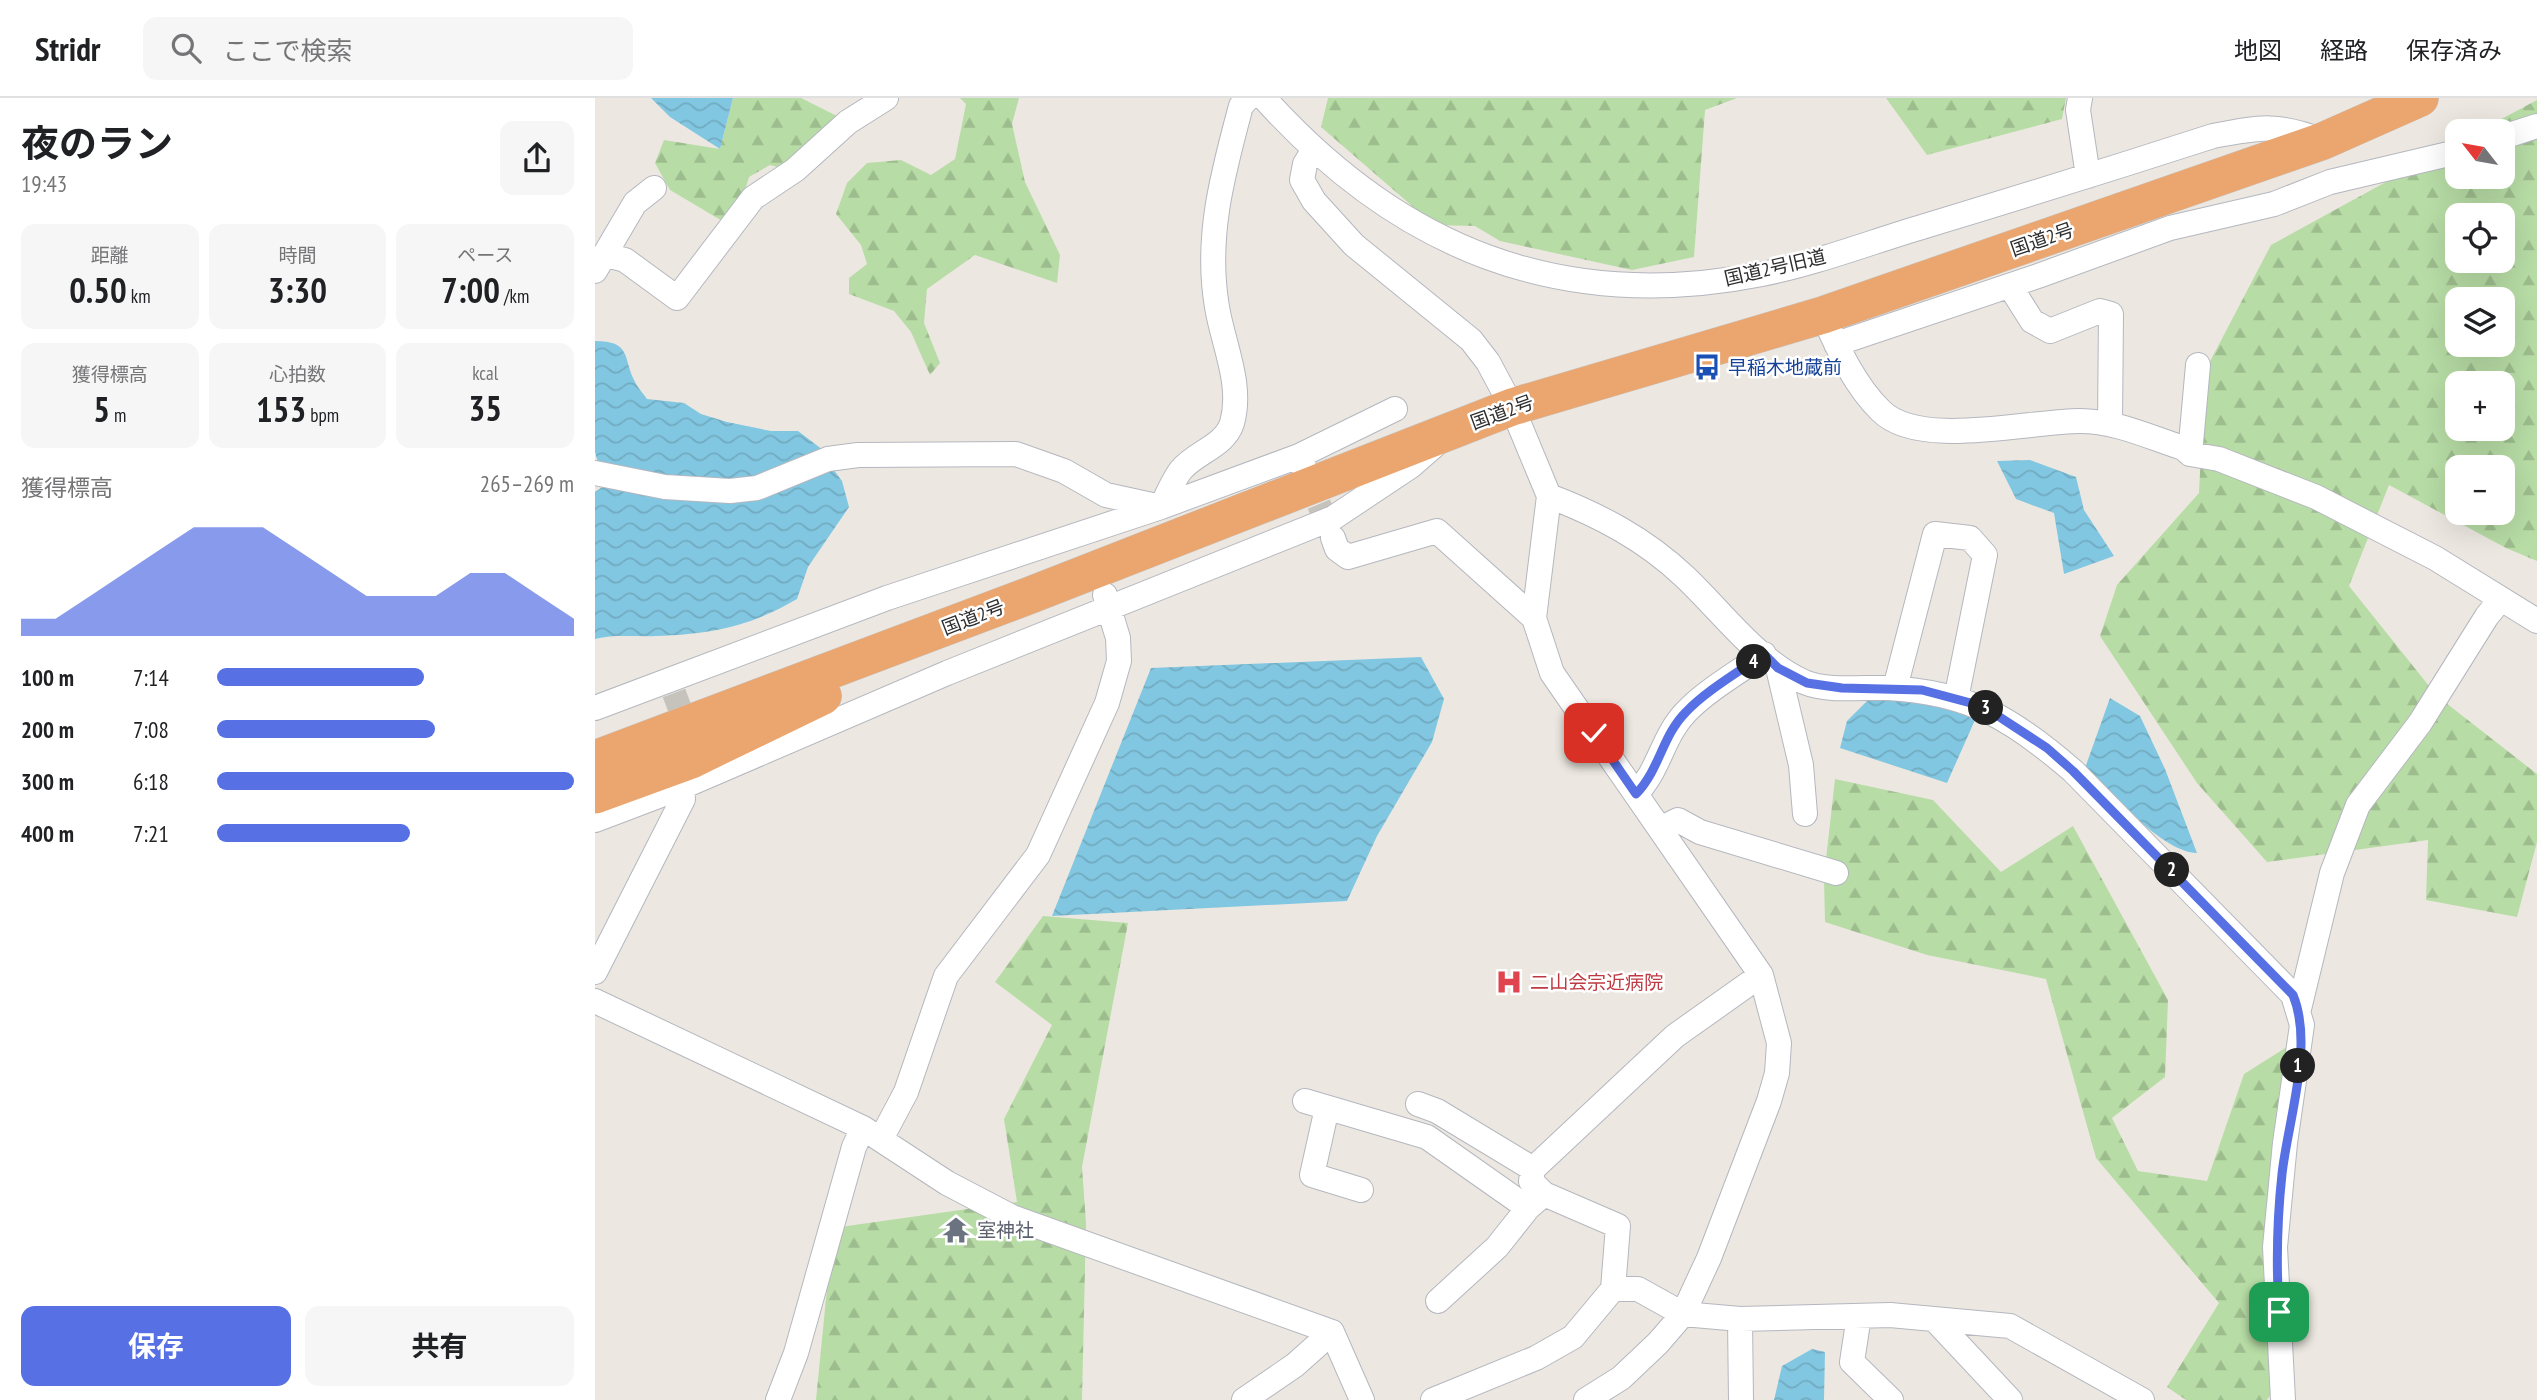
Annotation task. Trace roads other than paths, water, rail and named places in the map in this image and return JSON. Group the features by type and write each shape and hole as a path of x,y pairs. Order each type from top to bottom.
{"highway":[{"name":"国道2号","path":"595,759 1028,596 1512,407 1829,329 2323,141 2420,98"},
{"path":"595,795 691,760 1028,596"},
{"path":"595,733 799,669 838,668"}],"street":[{"path":"601,263 625,260 677,298 753,198 795,170 848,122 886,98"},
{"path":"1161,507 1182,469 1224,438 1232,423 1229,349 1217,307 1212,236 1220,185 1241,106 1248,98"},
{"name":"国道2号旧道","path":"1264,98 1313,151 1379,203 1463,249 1559,277 1612,284 1671,284 1762,274 2213,136 2264,126 2294,130 2323,141"},
{"path":"2080,98 2078,110 2088,176"},
{"path":"2515,133 2537,127"},
{"path":"1313,151 1305,164 1302,180 1314,201 1354,244 1471,340 1489,362 1512,407 1549,496 1534,618 1552,673 1761,975 1779,1043 1777,1073 1709,1258 1683,1314 1658,1343 1621,1378 1587,1400"},
{"path":"2445,155 2330,183 2274,204 2170,228 2010,286 1829,329 1882,413 1912,427 1938,432 2079,421 2110,423 2183,448 2190,454 2219,458 2316,498 2435,558 2537,621"},
{"path":"601,263 635,203 654,188"},
{"path":"2010,286 2032,321 2050,331 2100,311 2111,314 2110,423"},
{"path":"2190,454 2198,365"},
{"path":"595,708 671,686 887,598 1082,541 1161,507 1302,463 1395,409"},
{"path":"595,820 682,787 704,772 1106,602 1333,518 1411,466 1451,431"},
{"path":"595,473 665,487 730,491 757,488 828,459 848,456 972,452 1016,454 1064,471 1106,495 1161,507"},
{"path":"1549,496 1589,511 1639,539 1682,574 1771,661 1807,683 1842,688 1922,690 1982,706 2047,748 2073,771 2293,995 2302,1026 2285,1143 2275,1247 2283,1400"},
{"path":"1333,538 1337,549 1348,557 1437,531 1534,618"},
{"path":"1895,688 1935,534 1970,538 1985,555 1955,699"},
{"path":"2299,1009 2332,873 2358,805 2420,723 2487,616 2501,599"},
{"path":"778,1400 800,1341 854,1147 872,1134 905,1093 946,976 1038,855 1107,703 1119,661 1118,638 1106,602"},
{"path":"1636,794 1651,778 1669,735 1686,711 1771,661"},
{"path":"1771,661 1801,765 1805,814"},
{"path":"595,972 683,799 682,787"},
{"path":"1660,829 1678,820 1700,832 1836,873"},
{"path":"1536,1201 1531,1181 1533,1169 1675,1037 1761,975"},
{"path":"595,1002 872,1134 947,1183 1012,1217 1332,1332 1361,1400"},
{"path":"1418,1104 1437,1111 1533,1169"},
{"path":"1361,1190 1312,1175 1316,1105 1427,1137 1536,1201 1618,1226 1613,1289 1573,1337 1536,1359 1433,1400"},
{"path":"1438,1301 1497,1247 1536,1201"},
{"path":"1613,1289 1637,1289 1683,1314 1740,1319 1890,1315 2010,1326 2142,1400"},
{"path":"1859,1316 1852,1362 1891,1400"},
{"path":"1740,1319 1741,1400"},
{"path":"1936,1321 2010,1400"},
{"path":"1244,1400 1296,1365 1332,1332"}],"water":[{"path":"651,98 733,98 720,149 670,117"},
{"path":"595,341 620,347 635,383 647,399 684,403 701,414 727,422 771,431 798,431 823,450 784,469 725,485 599,466 595,452"},
{"path":"2030,460 2076,477 2084,510 2114,556 2064,574 2054,513 2016,499 1997,461"},
{"path":"830,465 842,481 849,507 808,567 797,599 762,616 712,631 595,639 595,492 608,483 691,498"},
{"path":"1421,657 1444,699 1432,742 1377,836 1347,901 1052,916 1151,668"},
{"path":"1871,697 1940,703 1975,720 1947,783 1840,748 1847,721"},
{"path":"2110,698 2140,716 2165,769 2197,853 2169,843 2153,832 2085,768"},
{"path":"1812,1349 1825,1352 1824,1400 1774,1400 1782,1366"}],"tunnel":[{"path":"1305,471 1333,538"},
{"path":"674,693 691,738"}],"place":[{"name":"早稲木地蔵前","path":"1707,367"},
{"name":"二山会宗近病院","path":"1509,982"},
{"name":"室神社","path":"956,1230"}]}
